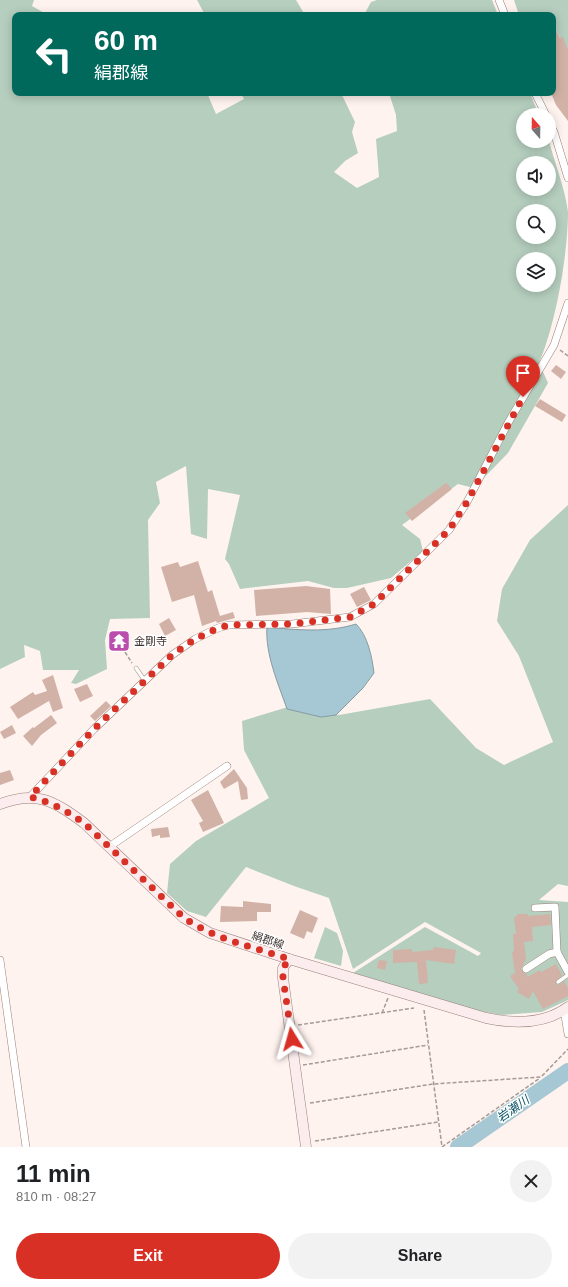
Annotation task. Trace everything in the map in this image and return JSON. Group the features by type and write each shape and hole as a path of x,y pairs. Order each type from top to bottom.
{"main road":[{"name":"絹郡線","path":"0,804 15,798 30,797 50,802 66,810 84,823 184,918 196,926 210,932 289,959 422,1000 501,1021 520,1022 540,1020 566,1009"},
{"path":"289,959 283,968 283,978 306,1145"}],"street":[{"path":"499,0 504,12"},
{"path":"536,96 542,108"},
{"path":"556,139 568,178"},
{"path":"30,797 82,741 172,655 195,639 218,628 241,624 292,624 350,617 374,604 449,530 467,502 508,423 554,345 568,303"},
{"path":"110,847 227,766"},
{"path":"535,908 555,907 557,952 568,974"},
{"path":"526,969 549,954 557,952"},
{"path":"0,960 26,1147"},
{"path":"566,1009 568,1034"}],"lane":[{"path":"136,668 145,681"},
{"path":"558,982 568,974"}],"path":[{"path":"554,345 568,356"},
{"path":"125,652 136,668"},
{"path":"382,1013 391,990"},
{"path":"422,1000 442,1147 540,1077 568,1049"},
{"path":"290,1026 414,1008"},
{"path":"296,1066 428,1045"},
{"path":"300,1105 433,1084 540,1077"},
{"path":"306,1145 438,1122"}],"green space":[{"path":"0,0 34,0 32,6 43,12 12,12 12,96 208,96 216,114 244,99 242,96 342,96 355,122 352,132 358,153 345,161 334,172 357,188 379,177 376,139 397,131 396,115 390,96 531,96 536,108 516,108 516,148 551,148 553,156 516,156 516,196 556,196 556,165 567,203 568,212 566,247 556,309 551,329 539,363 548,383 508,453 474,488 458,484 402,525 420,539 423,551 391,578 347,588 334,588 308,581 240,589 229,564 225,559 240,495 208,489 207,539 191,534 186,466 156,482 160,503 148,520 150,618 110,619 105,640 107,669 76,684 71,683 79,670 43,670 40,651 24,645 25,657 0,669"},
{"path":"197,0 296,0 303,12 203,12"},
{"path":"377,0 492,0 497,12 366,12 371,2"},
{"path":"514,0 568,0 568,53 556,30 556,12 518,12"},
{"path":"568,505 568,886 558,884 539,900 568,902 568,1000 542,1012 501,1015 475,1010 353,973 425,927 478,956 481,953 425,922 353,969 329,898 246,867 206,917 187,911 167,893 170,864 196,841 269,798 244,750 242,721 288,707 339,715 430,699 476,748 504,765 553,742 519,656 497,621 502,589 530,540"},
{"path":"325,927 337,933 343,951 341,966 314,958"}],"water":[{"path":"356,624 364,634 371,654 374,673 363,688 336,715 321,717 287,709 270,658 267,627 323,630"}],"building":[{"path":"556,30 560,38 563,37 568,50 568,121 556,105 552,96 556,96"},
{"path":"556,365 566,372 561,379 551,371"},
{"path":"540,399 566,415 562,422 535,406"},
{"path":"446,483 452,489 412,521 405,513"},
{"path":"198,561 208,592 212,590 220,616 233,612 235,618 217,623 216,621 202,626 194,595 172,602 161,567 178,562 180,567"},
{"path":"306,586 330,589 331,614 307,612 256,616 254,590"},
{"path":"364,587 371,600 357,607 350,594"},
{"path":"169,618 176,630 165,636 159,624"},
{"name":"金剛寺","path":"122,631 129,643 126,645 127,648 116,651 109,639"},
{"path":"53,675 63,708 53,712 49,701 18,719 10,707 33,692 35,695 47,691 42,680"},
{"path":"87,684 93,696 80,702 74,689"},
{"path":"106,701 111,706 95,721 90,716"},
{"path":"51,715 57,723 41,735 32,746 23,736"},
{"path":"12,725 16,733 4,739 0,732"},
{"path":"234,769 247,788 248,799 241,800 238,781 224,789 220,782"},
{"path":"10,770 14,780 0,785 0,773"},
{"path":"208,790 224,823 203,832 199,823 203,821 191,800"},
{"path":"168,827 170,837 160,838 160,835 152,837 151,829"},
{"path":"243,901 271,904 271,912 257,912 257,921 220,922 221,906 243,907"},
{"path":"300,910 318,918 312,933 307,931 304,939 290,933"},
{"path":"517,914 527,914 528,916 550,914 551,925 532,927 533,941 524,942 526,959 521,969 523,973 527,974 527,977 556,964 562,975 555,983 559,985 564,981 568,988 568,996 543,1009 533,991 529,999 517,992 519,989 510,976 515,973 512,953 514,950 513,934 516,934 514,917 517,916"},
{"path":"434,947 456,950 454,964 426,960 428,983 419,984 417,962 393,963 393,950 412,949 412,952 433,950"},
{"path":"379,960 387,961 385,970 377,968"}],"waterway":[{"name":"岩瀬川","path":"458,1147 568,1071"}],"place":[{"name":"金剛寺","path":"119,641"}],"route":[{"path":"292,1039 283,978 283,968 289,959 196,926 184,918 84,823 66,810 50,802 30,797 94,729 172,655 195,639 208,632 229,625 292,624 322,622 350,617 374,604 397,579 449,530 467,502 523,397"}]}
